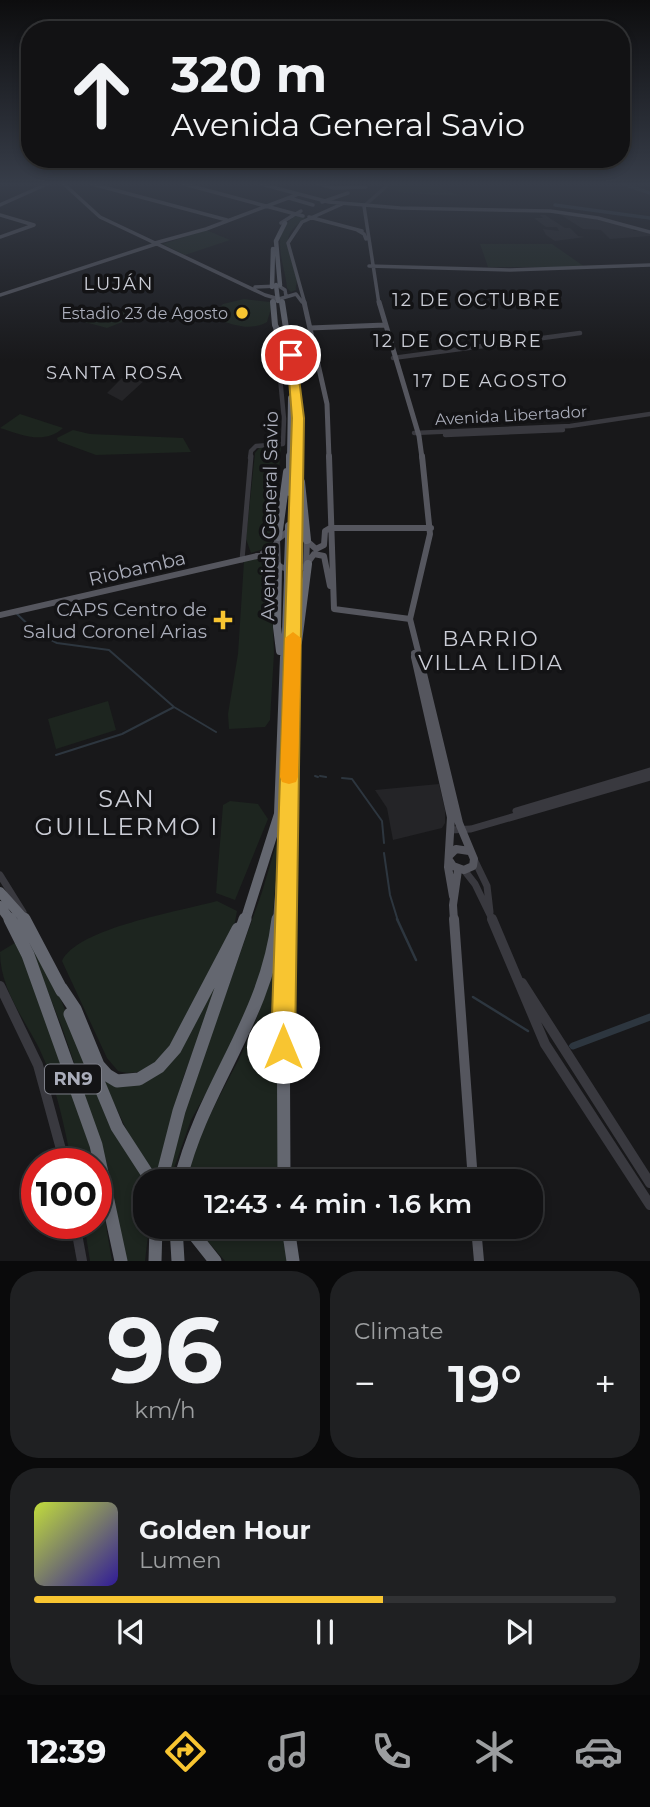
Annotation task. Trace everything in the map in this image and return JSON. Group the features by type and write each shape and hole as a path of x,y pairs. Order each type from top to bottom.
{"highway":[{"name":"Avenida General Savio","path":"276,243 294,454"},
{"path":"273,287 275,250"},
{"path":"275,250 282,265 290,323 286,348"},
{"path":"272,299 275,325 286,348"},
{"name":"Avenida General Savio","path":"249,909 279,814 287,698 291,579 285,565 292,539 297,400 286,348"},
{"path":"282,396 291,409"},
{"path":"294,454 307,540"},
{"path":"277,541 284,484 294,454"},
{"path":"287,698 308,563"},
{"path":"285,565 277,627 287,698"},
{"name":"Avenida General Savio","path":"184,1169 197,1126 248,1026 267,977 280,911 288,803 287,698"},
{"path":"284,1169 282,1099 288,803"},
{"name":"RN9","path":"0,892 25,916 61,988 109,1110 144,1169"},
{"name":"RN9","path":"0,906 12,921 25,948 96,1145 121,1261"},
{"path":"61,988 75,1009 101,1069 119,1080 149,1077 163,1066 175,1049 249,909"},
{"path":"163,1169 178,1111 249,909"},
{"path":"155,1261 156,1239"},
{"path":"178,1261 179,1239"},
{"path":"191,1239 215,1261"},
{"path":"290,1239 293,1261"}],"main road":[{"path":"0,294 158,243 272,299"},
{"path":"288,243 300,282 327,404 327,471 332,528 334,609 408,618"},
{"path":"366,243 384,325 416,434 428,528 408,618 451,817 472,855 473,866 461,870"},
{"path":"367,243 370,266"},
{"path":"370,266 586,269 650,265"},
{"path":"272,299 296,292 300,282"},
{"path":"244,284 258,288 273,287 296,294 305,306"},
{"path":"272,299 273,287"},
{"path":"310,328 384,325"},
{"path":"285,565 277,541 294,531 302,533 312,548 321,548 325,531 332,528 428,528"},
{"path":"307,540 308,563"},
{"name":"Riobamba","path":"0,613 242,559 271,551 277,541"},
{"path":"308,563 314,554 324,556 325,572 332,595"},
{"name":"Riobamba","path":"242,559 267,556 296,570 308,563"},
{"path":"456,830 449,858 472,1169"},
{"path":"449,858 452,850 459,848 472,855"},
{"path":"449,858 461,870"},
{"path":"453,896 461,870"},
{"path":"477,1239 479,1261"}],"street":[{"path":"242,559 251,451 256,446 283,444 282,396 275,325"},
{"path":"394,357 579,331"},
{"path":"277,358 286,348"},
{"name":"Avenida Libertador","path":"416,434 563,430 650,416"},
{"path":"456,830 471,829 650,774"},
{"path":"472,855 486,886 490,914"},
{"path":"461,870 475,884 490,914 545,1044 650,1205"},
{"path":"0,875 25,916"},
{"path":"519,979 650,1184"},
{"path":"0,986 38,1065 61,1148"},
{"path":"78,1239 82,1261"}],"shaded area":[{"path":"167,243 221,243 185,255 163,244"},
{"path":"280,243 288,243 296,269 296,290 291,292 287,288"},
{"path":"480,244 552,244 585,267 488,267"},
{"name":"Estadio 23 de Agosto","path":"244,299 270,302 272,305 267,322 248,327 218,320 214,313 223,304"},
{"path":"106,309 111,312 120,309 135,317 107,328 81,321"},
{"path":"122,378 146,379 122,401 107,393"},
{"path":"20,414 63,428 48,436 33,437 0,428"},
{"path":"73,430 90,434 183,438 191,452 96,455 58,441 57,438"},
{"path":"260,447 281,447 274,525 265,526 275,526 271,547 251,553 246,539 255,453"},
{"path":"261,557 269,559 273,574 274,653 270,720 265,727 229,729 228,714 238,654 244,561"},
{"path":"108,701 116,730 56,749 48,719"},
{"path":"439,784 445,810 445,823 442,828 393,840 387,808 375,790"},
{"path":"230,801 258,804 268,819 235,900 216,893 223,805"},
{"path":"279,835 270,954 232,1047 191,1120 174,1169 168,1169 177,1131 262,892"},
{"path":"217,901 237,911 235,922 185,1027 154,1066 136,1072 118,1071 107,1058 62,961 71,949 108,930"},
{"path":"31,939 55,985 112,1126 137,1169 133,1169 133,1239 148,1239 145,1261 127,1261 112,1201 112,1148 99,1148 86,1098 63,1030 28,941"},
{"path":"18,941 90,1148 68,1148 50,1076 39,1048 8,990 0,952"},
{"path":"233,948 183,1078 158,1169 152,1169 130,1137 102,1078 146,1082"},
{"path":"281,950 279,1169 190,1169 202,1134 238,1061"},
{"path":"87,1239 108,1239 112,1261 90,1261"},
{"path":"206,1239 285,1239 288,1261 225,1261"}],"waterway":[{"path":"17,614 36,632 57,643 109,650 174,707"},
{"path":"56,755 122,734 174,707"},
{"path":"174,707 216,732"},
{"path":"320,776 326,777"},
{"path":"342,778 352,779 382,821 384,843"},
{"path":"384,853 390,895 398,921"},
{"path":"397,919 416,960"},
{"path":"473,997 528,1031"},
{"path":"573,1046 650,1017"}],"slow traffic":[{"path":"289,777 293,638"}],"place":[{"name":"Estadio 23 de Agosto","path":"242,313"},
{"name":"CAPS Centro de Salud Coronel Arias","path":"223,620"}],"district":[{"name":"LUJÁN","path":"119,284"},
{"name":"12 DE OCTUBRE","path":"477,300"},
{"name":"12 DE OCTUBRE","path":"458,341"},
{"name":"SANTA ROSA","path":"115,373"},
{"name":"17 DE AGOSTO","path":"491,381"},
{"name":"BARRIO VILLA LIDIA","path":"491,651"},
{"name":"SAN GUILLERMO I","path":"127,813"}],"route":[{"path":"283,1047 298,418 291,355"}]}
